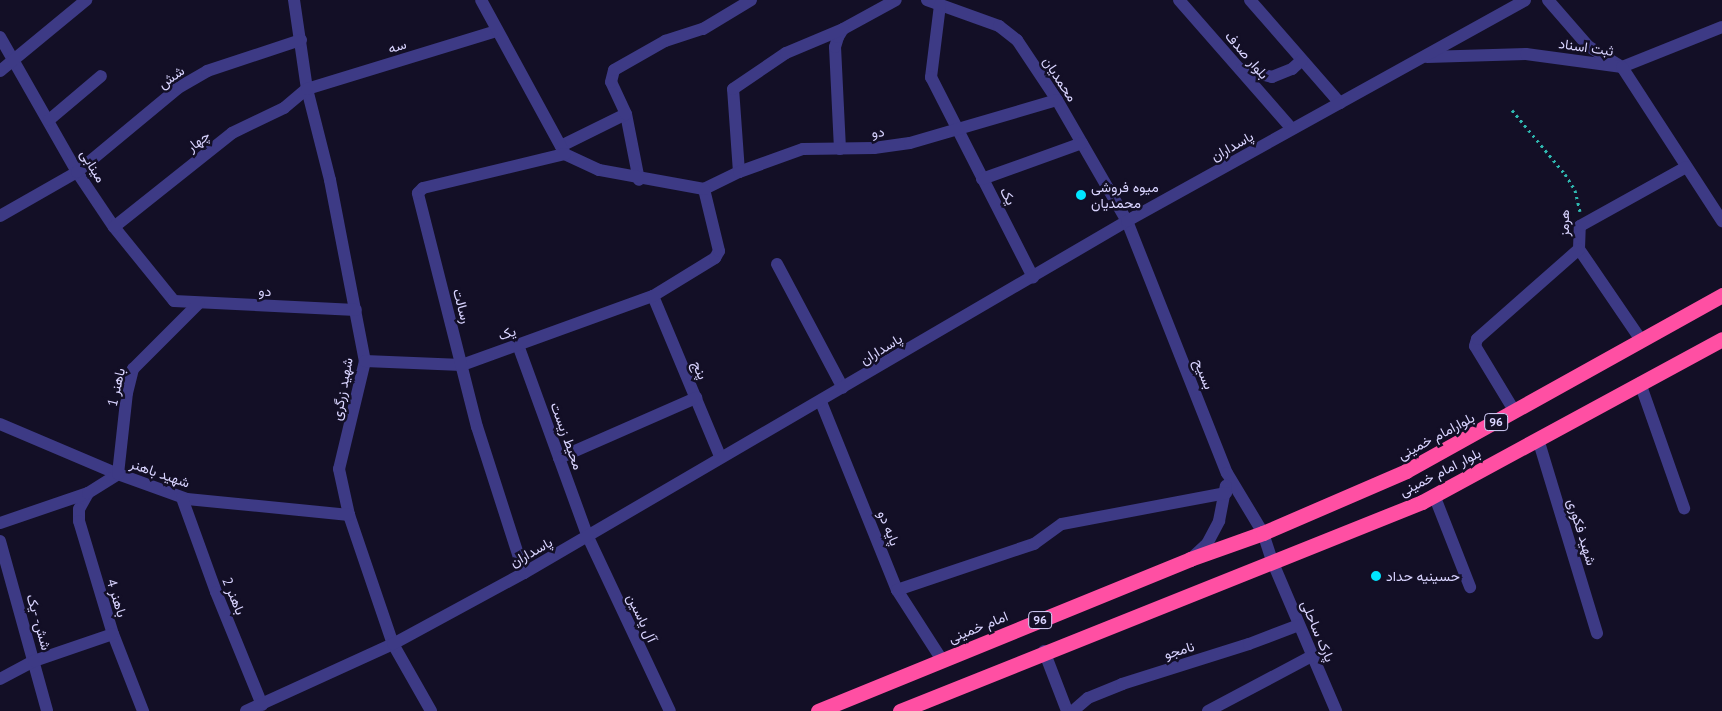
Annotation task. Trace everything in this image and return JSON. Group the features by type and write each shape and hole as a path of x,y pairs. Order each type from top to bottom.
{"highway":[{"name":"بلوارامام خمینی","path":"1263,533 1406,471 1722,295"},
{"name":"بلوار امام خمینی","path":"1273,563 1434,495 1722,339"},
{"name":"امام خمینی","path":"818,711 1190,559 1263,533"},
{"name":"96","path":"900,711 1044,652 1273,563"}],"street":[{"path":"0,71 86,0"},
{"name":"شهید زرگری","path":"294,0 307,89 356,310 365,361 339,469 349,515 393,644 431,711"},
{"path":"481,0 563,150 599,170 639,180 704,189 719,251 715,258 653,296"},
{"path":"639,180 626,114 612,82 614,70 665,41 703,29 751,0"},
{"path":"739,172 733,89 786,53 843,29 896,0"},
{"name":"محمدیان","path":"927,0 999,26 1009,32 1057,100 1127,221"},
{"name":"بلوار صدف","path":"1179,0 1292,129"},
{"name":"پاسداران","path":"246,711 393,644 524,573 588,537 720,456 821,402 1127,221 1525,0"},
{"path":"1548,0 1588,46 1622,67 1722,27"},
{"path":"1254,1 1340,103"},
{"name":"یک","path":"940,5 931,77 1033,276"},
{"path":"840,148 835,47 843,29"},
{"name":"سه","path":"307,89 497,31"},
{"name":"مینابی","path":"0,37 77,172 114,227 174,302"},
{"name":"شش","path":"0,216 77,172 178,88 207,71 301,40"},
{"name":"ثبت اسناد","path":"1423,57 1526,54 1622,67 1722,221"},
{"path":"1237,67 1249,73 1272,76 1292,69 1302,60"},
{"path":"49,120 101,76"},
{"name":"چهار","path":"114,227 232,133 284,108 307,89"},
{"name":"دو","path":"704,189 739,172 803,149 910,143 1057,100"},
{"path":"563,150 626,114"},
{"path":"982,179 1082,143"},
{"name":"رسالت","path":"524,573 476,427 418,193 423,188 563,150"},
{"path":"1580,226 1686,168"},
{"name":"بسیح","path":"1127,221 1227,473 1263,533"},
{"name":"هرمز","path":"1580,226 1579,249 1641,340"},
{"path":"1515,412 1475,346 1477,338 1579,249"},
{"path":"777,264 843,388"},
{"name":"یک","path":"365,361 462,365 653,296"},
{"name":"پنج","path":"653,296 720,456"},
{"name":"دو","path":"174,302 356,310"},
{"name":"باهنر 1","path":"118,474 127,393 133,369 199,302"},
{"name":"محیط زیست","path":"518,345 588,537"},
{"path":"1640,383 1684,508"},
{"path":"560,458 696,398"},
{"name":"پایه دو","path":"821,402 897,590 942,660"},
{"name":"شهید باهنر","path":"0,424 118,474 182,498 349,515"},
{"name":"شهید فکوری","path":"1538,439 1597,633"},
{"path":"1190,559 1208,544 1219,521 1226,492 1227,473"},
{"path":"0,524 88,493 118,474"},
{"path":"897,590 1034,544 1062,524 1226,492"},
{"name":"باهنر 4","path":"88,493 78,509 78,521 112,634 143,711"},
{"path":"1434,495 1470,587"},
{"name":"باهنر 2","path":"182,498 216,592 262,705"},
{"name":"پارک ساحلی","path":"1263,533 1273,563 1336,711"},
{"name":"آل یاسین","path":"588,537 670,711"},
{"name":"شش- -یک","path":"0,541 5,581 34,661 47,711"},
{"name":"نامجو","path":"1072,711 1088,698 1122,684 1249,644 1299,625"},
{"path":"0,679 34,661 112,634"},
{"path":"1044,652 1067,711"},
{"path":"1208,711 1312,656"}],"path":[{"name":"هرمز","path":"1512,110 1575,190 1580,204 1580,226"}],"place":[{"name":"میوه فروشی محمدیان","path":"1081,195"},
{"name":"حسینیه حداد","path":"1376,576"}]}
